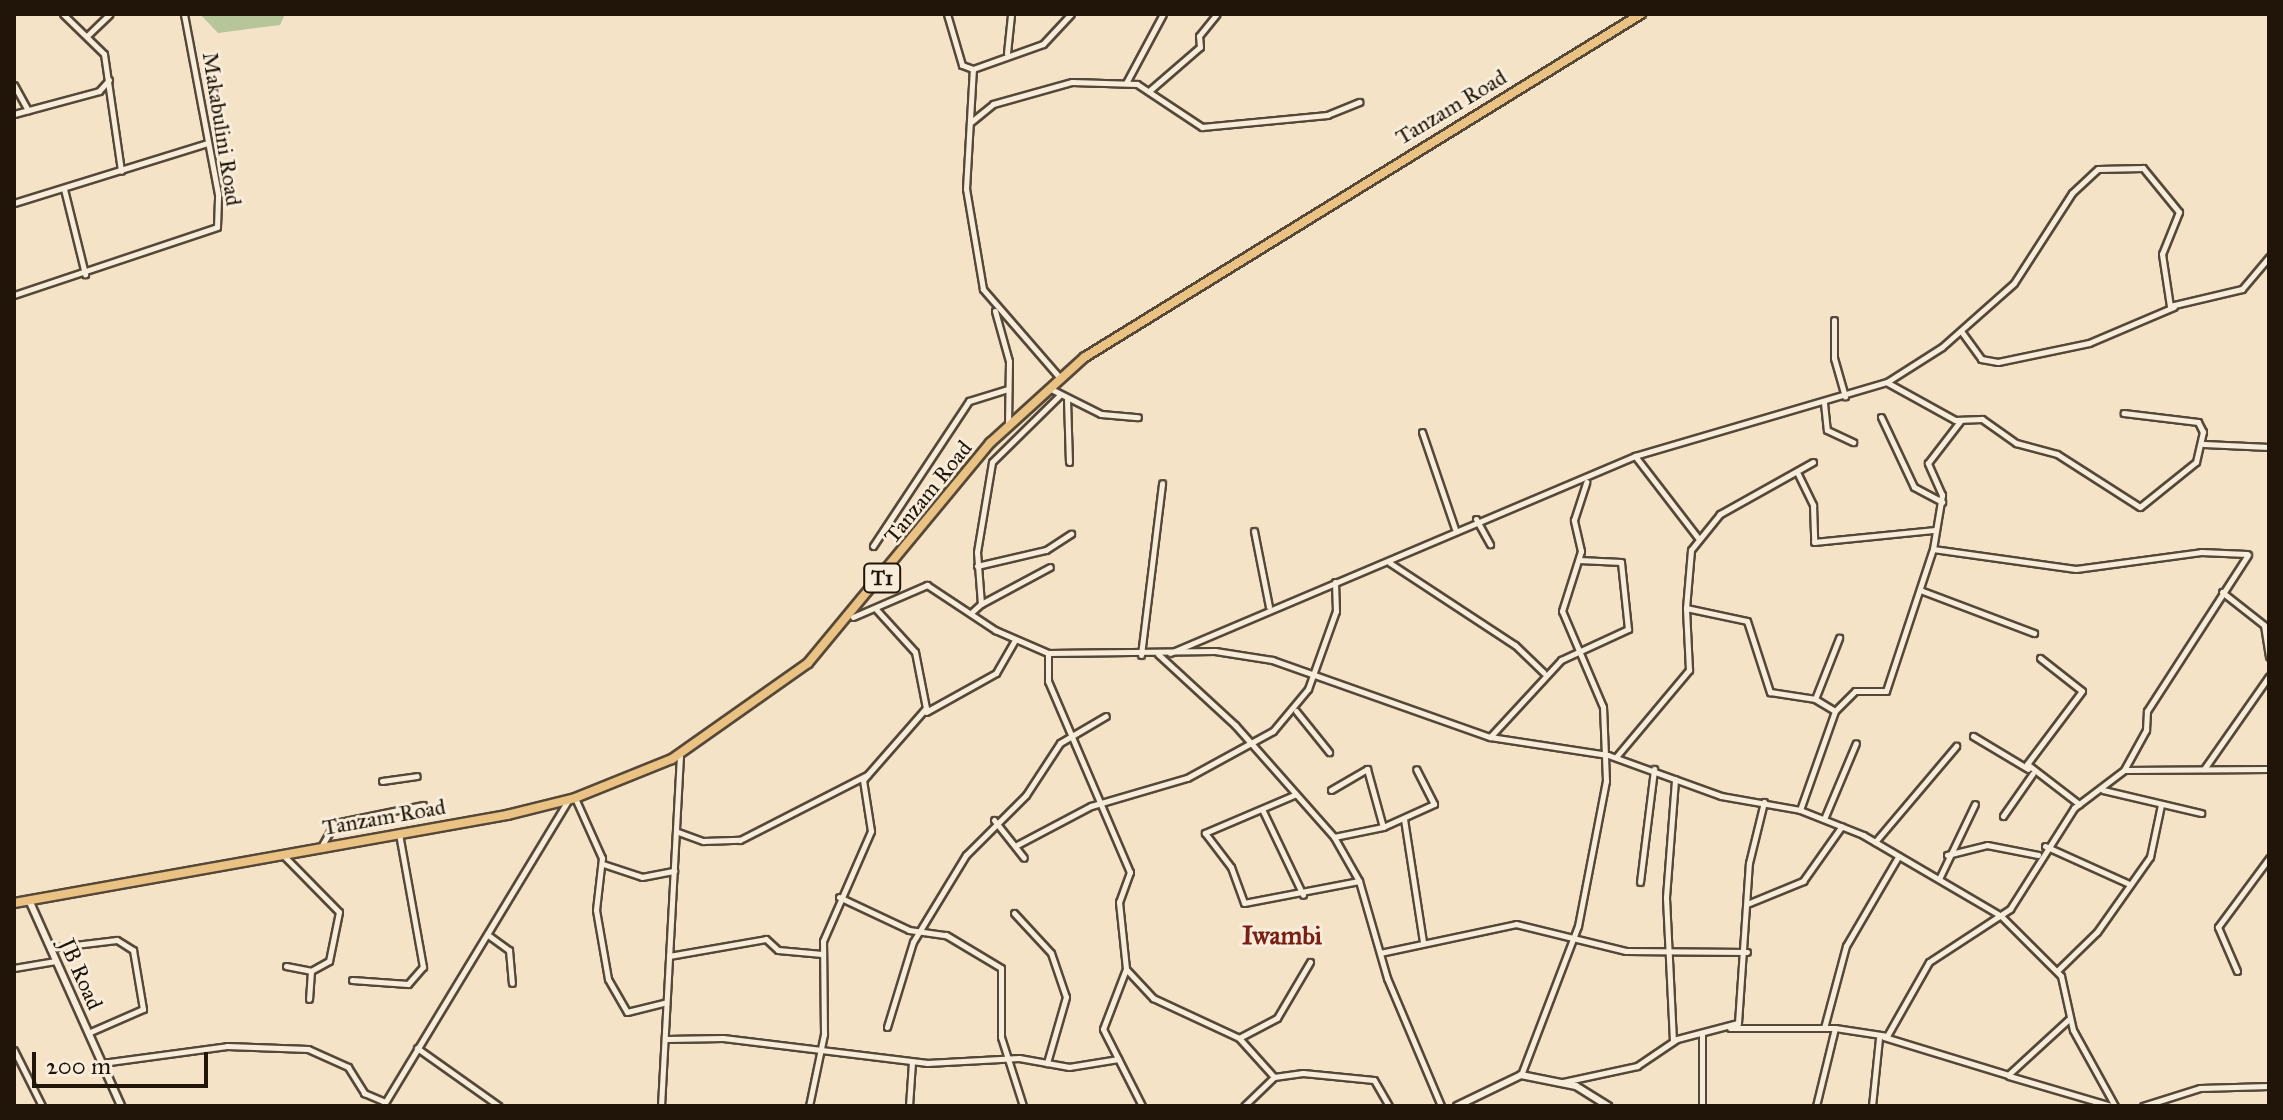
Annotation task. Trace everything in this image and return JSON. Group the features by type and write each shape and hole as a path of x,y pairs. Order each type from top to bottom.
{"highway":[{"name":"Tanzam Road","path":"15,901 572,799 680,754 785,682 853,617 1008,425 1060,378 1164,303 1641,14"}],"street":[{"path":"63,14 88,35 110,77 121,171"},
{"path":"88,35 110,14"},
{"name":"Makabulini Road","path":"14,295 212,232 220,212 184,14"},
{"path":"947,14 962,65 973,69 1007,53 1043,44 1071,14"},
{"path":"1007,53 1011,14"},
{"path":"1126,83 1163,14"},
{"path":"1149,91 1200,47 1199,36 1217,14"},
{"path":"973,69 968,224 1007,349 1008,425"},
{"path":"14,114 99,91 110,77"},
{"path":"970,122 993,104 1067,83 1126,83 1149,91 1202,127 1327,115 1359,102"},
{"path":"14,85 28,110"},
{"path":"14,203 196,152 209,142"},
{"path":"1169,653 1269,607 1389,562 1476,519 1586,482 1635,456 1887,382 1961,330 2014,283 2085,178 2114,167 2147,172 2180,215 2162,254 2165,296 2175,307"},
{"path":"64,189 85,274"},
{"path":"1961,330 1981,359 1998,362 2089,343 2175,307 2242,289 2269,257"},
{"path":"993,307 1032,339 1060,378"},
{"path":"1834,320 1834,358 1845,396"},
{"path":"1887,382 1961,420 1982,419 2016,443 2057,454 2135,507 2181,477 2204,444"},
{"path":"1048,388 1101,414 1138,417"},
{"path":"873,546 969,401 1008,389"},
{"path":"1063,397 1069,462"},
{"path":"981,604 977,566 992,462 1063,397"},
{"path":"1824,403 1827,430 1853,442"},
{"path":"2124,413 2198,422 2204,444"},
{"path":"1881,417 1914,487 1942,502"},
{"path":"1800,810 1835,711 1855,691 1886,691 1933,549 1942,502 1928,463 1961,420"},
{"path":"1422,432 1455,529"},
{"path":"2204,444 2269,447"},
{"path":"1635,456 1699,539"},
{"path":"1616,757 1689,670 1686,608 1689,557 1699,539 1732,501 1813,462"},
{"path":"1797,472 1813,505 1814,542 1936,530"},
{"path":"1521,1075 1575,935 1608,755 1603,707 1562,611 1579,560 1574,514 1586,482"},
{"path":"1141,655 1162,483"},
{"path":"1476,519 1490,544"},
{"path":"1254,531 1269,607"},
{"path":"977,566 1046,550 1071,534"},
{"path":"1872,1106 1882,1038 1929,962 2001,916 2038,855 2079,804 2124,770 2146,730 2147,711 2248,555 2201,552 2076,569 1933,549"},
{"path":"1490,737 1544,673 1577,648 1629,624 1621,562 1579,560"},
{"path":"1389,562 1515,645 1544,673"},
{"path":"972,612 981,604 1050,567"},
{"path":"1017,845 1098,805 1166,788 1254,747 1296,711 1314,674 1336,611 1335,582"},
{"path":"853,617 927,585 1015,640 1048,653 1247,655 1314,674 1490,737 1608,755 1675,779 1800,810 1824,819 1875,842 2001,916 2058,970 2069,1018 2113,1106"},
{"path":"1920,590 2034,633"},
{"path":"2222,592 2264,625 2269,657"},
{"path":"875,608 915,652 925,712"},
{"path":"1686,608 1747,621 1768,689 1815,699 1835,711"},
{"path":"1815,699 1839,638"},
{"path":"678,832 703,841 740,840 868,774 925,712 996,673 1015,640"},
{"path":"1048,653 1048,681 1098,805 1130,872 1119,902 1126,969 1102,1022 1142,1106"},
{"path":"1158,654 1254,747 1334,837 1359,881 1380,953 1441,1106"},
{"path":"2003,816 2031,771 2032,753 2082,691 2040,658"},
{"path":"2204,769 2269,676"},
{"path":"1296,711 1329,752"},
{"path":"887,1027 918,931 994,820 1026,795 1069,736 1106,716"},
{"path":"1973,736 2079,804"},
{"path":"1824,819 1856,743"},
{"path":"1875,842 1956,746"},
{"path":"661,1106 666,1039 664,1003 678,832 680,754"},
{"path":"1331,790 1367,769 1383,827"},
{"path":"1334,837 1383,827 1435,802 1416,769"},
{"path":"1640,882 1654,769"},
{"path":"2124,770 2269,769"},
{"path":"809,1106 822,1050 822,954 839,897 870,837 868,774"},
{"path":"382,781 417,776"},
{"path":"1673,1041 1669,951 1675,779"},
{"path":"2102,789 2201,813"},
{"path":"1294,795 1262,809 1210,825 1206,840 1226,858 1247,906 1359,881"},
{"path":"572,799 603,864 596,910 608,979 627,1012 664,1003"},
{"path":"102,1063 227,1046 308,1049 348,1067 364,1093 384,1104 572,799"},
{"path":"1730,1028 1740,1016 1747,952 1747,904 1764,802"},
{"path":"1939,879 1947,855 1975,804"},
{"path":"321,847 335,823 423,805"},
{"path":"2058,970 2097,932 2127,883 2154,850 2161,805"},
{"path":"1262,809 1303,895"},
{"path":"1404,819 1423,942"},
{"path":"994,820 1017,845 1024,858"},
{"path":"1747,904 1803,881 1842,826"},
{"path":"352,980 408,984 423,967 399,832"},
{"path":"1947,855 1987,845 2038,855"},
{"path":"2045,846 2127,883"},
{"path":"282,854 339,912 329,961 311,971 286,966"},
{"path":"1824,1028 1848,939 1898,857"},
{"path":"2237,971 2218,927 2269,858"},
{"path":"603,864 642,877 674,871"},
{"path":"839,897 918,931 946,935 1001,968 1001,1037 1023,1106"},
{"name":"JB Road","path":"29,900 121,1106"},
{"path":"1014,913 1051,953 1066,997 1047,1063"},
{"path":"1380,953 1503,924 1575,935 1626,951 1747,952"},
{"path":"488,935 509,950 512,983"},
{"path":"669,956 763,939 778,950 822,954"},
{"path":"50,948 117,940 133,950 141,1012 88,1033"},
{"path":"14,968 55,961"},
{"path":"1239,1038 1277,1018 1310,962"},
{"path":"1126,969 1153,998 1239,1038 1274,1077"},
{"path":"309,999 311,971"},
{"path":"2008,1075 2069,1018"},
{"path":"1563,1082 1647,1062 1673,1041 1730,1028 1835,1028 1882,1038 2113,1106"},
{"path":"1816,1106 1835,1028"},
{"path":"1702,1034 1702,1106"},
{"path":"666,1039 822,1050 912,1062 1010,1058 1047,1063 1118,1059"},
{"path":"417,1048 499,1106"},
{"path":"14,1050 42,1106"},
{"path":"909,1106 912,1062"},
{"path":"1457,1106 1521,1075 1563,1082 1608,1106"},
{"path":"1244,1106 1274,1077 1374,1080 1389,1106"},
{"path":"2143,1106 2200,1088 2269,1086"}],"green space":[{"path":"200,14 285,14 280,25 218,33"}],"district":[{"name":"Iwambi","path":"1282,936"}]}
